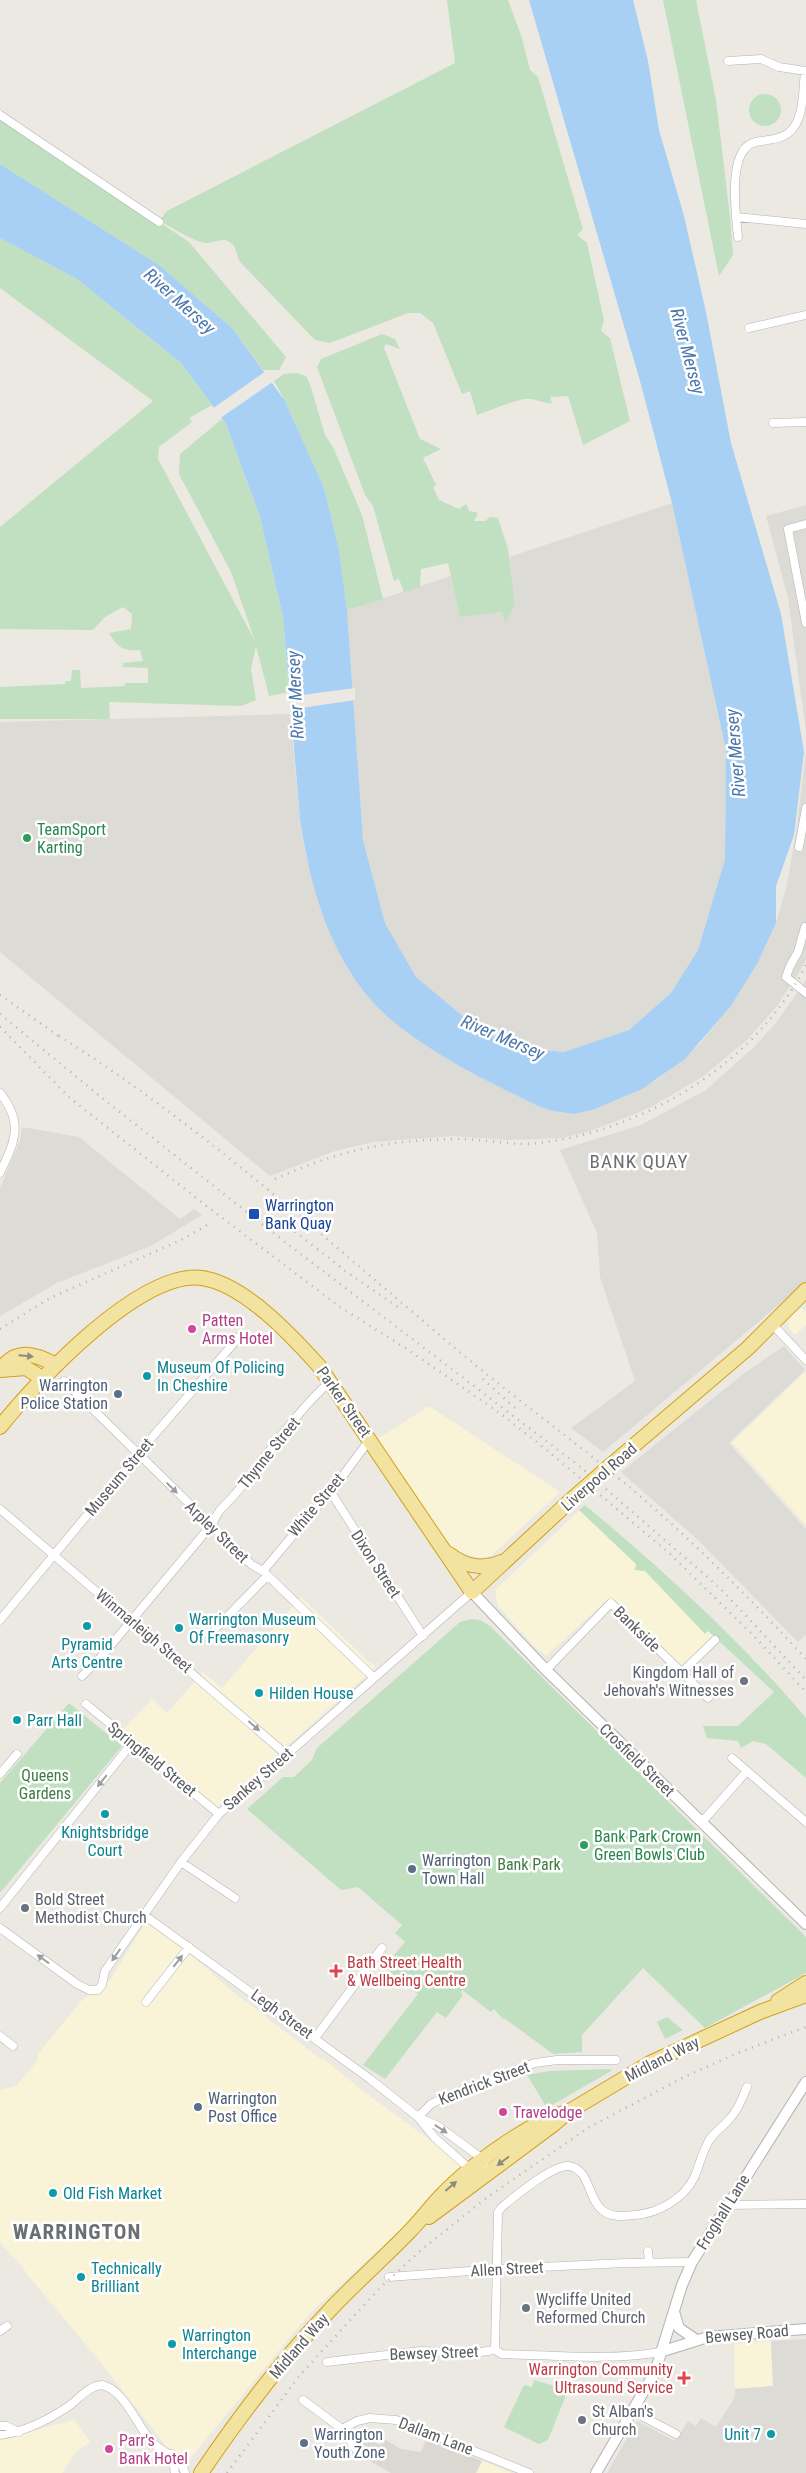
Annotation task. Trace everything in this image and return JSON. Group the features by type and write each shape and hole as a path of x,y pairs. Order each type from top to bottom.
{"highway":[{"name":"Parker Street","path":"0,1427 42,1378 56,1365 100,1326 150,1290 166,1282 187,1278 202,1278 219,1283 238,1293 292,1338 330,1382 472,1592"},
{"name":"Liverpool Road","path":"472,1592 611,1465 728,1364 772,1324 801,1294"},
{"name":"Liverpool Road","path":"728,1364 742,1342 765,1319 783,1304 801,1294"},
{"path":"0,1370 7,1359 17,1355 31,1356 56,1365"},
{"path":"0,1370 26,1368 42,1378"},
{"path":"445,1551 467,1565 483,1568 492,1566 513,1555"},
{"name":"Midland Way","path":"760,2012 806,1982"},
{"name":"Midland Way","path":"203,2471 265,2386 328,2312 410,2231 485,2167 554,2124 568,2112 650,2063 760,2012 806,1995"},
{"name":"Midland Way","path":"410,2231 441,2195 471,2170 485,2167"}],"street":[{"path":"728,61 761,59 779,67 805,71 798,120 793,129 782,137 753,142 743,150 736,168 738,237"},
{"path":"0,115 159,222"},
{"path":"736,217 806,224"},
{"path":"749,328 806,315"},
{"path":"773,423 806,422"},
{"path":"806,524 788,529 806,623"},
{"path":"799,847 806,808"},
{"path":"804,927 798,952 786,977 806,993"},
{"path":"0,1093 9,1104 16,1121 15,1135 0,1173"},
{"path":"772,1324 806,1360"},
{"name":"Museum Street","path":"0,1620 139,1453 240,1336"},
{"name":"Arpley Street","path":"64,1381 139,1453 148,1466 252,1566 265,1574 374,1678"},
{"name":"Thynne Street","path":"82,1676 211,1525 216,1513 235,1494 311,1400 330,1382"},
{"name":"White Street","path":"216,1628 265,1574 370,1439"},
{"name":"Dixon Street","path":"330,1491 337,1498 344,1515 382,1573 387,1576 395,1589 396,1595 423,1636"},
{"name":"Winmarleigh Street","path":"0,1509 131,1619 287,1755"},
{"name":"Sankey Street","path":"0,1928 82,1988 94,1991 100,1988 106,1971 181,1862 218,1814 472,1592"},
{"name":"Crosfield Street","path":"472,1592 546,1670 806,1924"},
{"name":"Bankside","path":"546,1670 611,1603 708,1698"},
{"path":"682,1672 715,1640"},
{"name":"Springfield Street","path":"86,1704 218,1814"},
{"path":"0,1908 132,1743"},
{"path":"0,1774 17,1754"},
{"path":"732,1758 806,1822"},
{"path":"702,1823 747,1771"},
{"path":"181,1862 235,1898"},
{"name":"Legh Street","path":"144,1915 316,2038 418,2117 435,2138 471,2170"},
{"path":"146,2002 189,1947"},
{"path":"316,2038 379,1956 382,1948"},
{"path":"0,2036 12,2046"},
{"name":"Kendrick Street","path":"418,2117 431,2104 443,2098 504,2073 535,2063 557,2060 616,2060"},
{"name":"Froghall Lane","path":"596,2473 655,2372 674,2309 692,2262 805,2086"},
{"path":"495,2350 498,2212 506,2203 554,2169 565,2166 573,2167 581,2173 596,2203 609,2214 623,2216 643,2215 659,2209 677,2199 690,2185 708,2142 737,2110 747,2087"},
{"name":"Legh Street","path":"418,2117 438,2126 485,2167"},
{"path":"728,2205 806,2204"},
{"path":"648,2251 649,2262"},
{"name":"Allen Street","path":"389,2277 497,2269 649,2262 692,2262"},
{"path":"674,2309 675,2320 679,2328 696,2339"},
{"name":"Bewsey Road","path":"660,2352 696,2339 721,2335 806,2329"},
{"name":"Bewsey Street","path":"327,2362 421,2351 473,2353 495,2350 502,2354 585,2355 640,2355 660,2352"},
{"path":"0,2435 31,2428 68,2406 91,2388 102,2385 111,2389 117,2395 151,2441 164,2451 172,2454 183,2466 185,2473"},
{"path":"303,2400 342,2429 357,2451"},
{"path":"632,2411 676,2434"},
{"name":"Dallam Lane","path":"342,2429 370,2418 396,2420 529,2473"},
{"path":"0,2426 6,2426 19,2432"},
{"path":"172,2454 175,2473"}],"shaded area":[{"path":"672,503 726,750 725,859 698,950 671,993 629,1030 564,1052 517,1048 477,1028 416,977 385,923 363,840 347,610 451,576 460,617 502,612 505,622 515,605 509,557"},
{"path":"806,505 806,732 788,598 766,516"},
{"path":"290,714 305,852 324,918 351,974 375,1004 416,1039 447,1058 538,1106 553,1111 574,1114 617,1100 657,1080 697,1047 731,1006 757,964 776,923 786,889 796,833 806,751 806,959 804,964 777,1006 747,1040 702,1077 653,1106 633,1115 587,1132 561,1138 508,1140 453,1136 373,1142 335,1151 270,1176 0,952 0,722"},
{"path":"806,980 806,1282 603,1452 571,1428 635,1381 600,1277 597,1233 560,1150 641,1125 706,1090 754,1047 776,1023"},
{"path":"22,1127 79,1137 180,1219 194,1209 202,1215 151,1246 57,1283 0,1316 0,1188 20,1141"},
{"path":"801,1308 806,1312 806,1325 795,1335 789,1329 788,1317"},
{"path":"784,1346 805,1370 729,1443 806,1529 806,1635 798,1642 698,1540 621,1472 746,1372"},
{"path":"806,1371 806,1525 732,1442"},
{"path":"429,1406 560,1492 491,1556 479,1558 454,1551 437,1539 373,1442"},
{"path":"582,1508 716,1634 678,1671 608,1599 546,1656 535,1647 498,1606 495,1590"},
{"path":"301,1597 370,1663 374,1664 375,1668 217,1808 123,1730 152,1699 167,1713 203,1672 222,1688"},
{"path":"146,1922 183,1948 232,1991 321,2059 323,2058 359,2088 468,2168 311,2312 188,2461 172,2454 23,2267 0,2243 0,2090 16,2086 38,2060 37,2055 82,2000 110,1980"},
{"path":"806,2339 806,2473 607,2473 637,2421 675,2441 688,2421 696,2426 701,2418 716,2427 735,2397 735,2389 773,2386 771,2341"},
{"path":"771,2341 773,2386 735,2389 734,2344"},
{"path":"75,2420 90,2442 76,2452 62,2473 0,2473 0,2437 16,2435"},
{"path":"369,2434 374,2442 376,2441 379,2445 385,2442 384,2439 401,2449 421,2452 427,2438 482,2461 476,2473 391,2473 368,2460 362,2445"},
{"path":"482,2461 512,2473 476,2473"}],"green space":[{"path":"447,0 508,0 522,38 530,70 538,77 583,229 577,235 587,243 604,320 601,331 610,338 630,421 583,445 568,396 550,397 552,403 524,399 477,415 470,391 462,394 433,323 420,313 408,313 330,343 315,340 241,263 235,247 231,243 221,240 205,243 159,221 167,211 455,63"},
{"path":"663,0 696,0 716,100 730,217 733,255 719,276"},
{"path":"765,94 771,95 776,99 780,104 780,116 776,121 771,125 765,126 759,125 754,121 750,116 749,110 750,104 754,99 759,95"},
{"path":"0,115 189,242 286,357 279,370 263,370 232,328 159,265 0,164"},
{"path":"0,238 77,279 181,363 212,405 189,418 192,422 159,447 158,459 255,641 231,572 179,474 180,454 222,419 226,424 260,517 283,617 289,692 269,696 256,646 251,669 256,700 241,706 109,702 110,719 0,719 0,687 65,684 65,681 71,681 72,670 80,670 81,688 125,686 125,683 148,683 148,668 123,667 123,663 143,661 140,650 125,649 115,642 109,633 131,629 132,614 123,607 105,617 93,630 0,629 0,527 153,401 0,288"},
{"path":"382,334 395,339 400,349 386,344 384,348 420,439 441,449 423,458 436,485 433,487 439,500 459,509 466,504 469,511 478,513 474,521 485,521 490,517 498,518 508,549 515,605 505,623 502,612 460,617 448,563 421,569 420,587 404,592 399,579 394,581 373,506 365,495 317,367 321,359"},
{"path":"296,373 306,376 310,384 325,435 334,449 362,515 383,599 347,610 339,550 324,488 274,381 284,374"},
{"path":"585,1505 728,1633 806,1718 806,1778 766,1744 753,1741 741,1748 738,1741 707,1738 703,1726 738,1726 774,1692 708,1631 705,1634 645,1571 635,1570 636,1564 579,1510"},
{"name":"Bank Park","path":"471,1619 480,1620 490,1626 806,1937 806,1973 705,2028 643,1968 582,2035 582,2052 553,2054 503,2019 494,2009 491,2012 462,1990 461,1993 463,1995 446,2018 437,2012 385,2079 363,2065 418,1994 384,1967 405,1942 395,1933 402,1925 358,1887 341,1890 247,1809 283,1777 294,1777 312,1760 317,1748 460,1622"},
{"name":"Queens Gardens","path":"69,1703 122,1746 0,1893 0,1783"},
{"path":"667,2017 683,2030 665,2039 657,2022"},
{"path":"611,2069 611,2071 547,2108 527,2075 549,2071"},
{"path":"534,2380 568,2390 548,2440 539,2444 504,2427 524,2385 532,2387"}],"water":[{"name":"River Mersey","path":"529,0 633,0 648,61 659,130 684,216 706,312 731,443 781,614 804,752 794,835 776,886 776,923 757,964 731,1006 685,1059 642,1089 595,1109 574,1114 553,1111 538,1106 467,1070 419,1041 378,1008 349,970 328,929 308,864 300,819 283,617 260,517 226,424 181,363 77,279 0,238 0,164 159,265 232,328 285,401 324,488 339,550 347,610 363,840 385,923 416,977 477,1028 517,1048 564,1052 629,1030 671,993 698,950 725,859 726,750 672,503 640,381"}],"pier":[{"path":"266,371 274,381 219,419 212,409"},
{"path":"355,688 355,700 288,710 287,697"}],"railway":[{"path":"275,1179 342,1154 387,1144 459,1139 519,1144 538,1143 578,1136 618,1124 657,1107 694,1086 728,1061 758,1032 785,1000 806,965"},
{"path":"0,995 63,1039"},
{"path":"0,1014 107,1102 285,1242 583,1469 720,1588 806,1680"},
{"path":"0,1027 70,1098 209,1208 340,1307 407,1349 501,1414 548,1451 669,1553 751,1633 806,1692"},
{"path":"59,1036 113,1071 216,1148 462,1354 627,1485 719,1569 806,1659"},
{"path":"284,1223 348,1273 401,1309"},
{"path":"0,1329 50,1298 179,1241 209,1224"},
{"path":"483,1379 516,1409"},
{"path":"227,2473 300,2375 377,2291 421,2250 489,2196 588,2128 684,2077 740,2052 806,2027"}],"place":[{"name":"TeamSport Karting","path":"27,838"},
{"name":"Warrington Bank Quay","path":"254,1214"},
{"name":"Patten Arms Hotel","path":"192,1329"},
{"name":"Museum Of Policing In Cheshire","path":"147,1376"},
{"name":"Warrington Police Station","path":"118,1394"},
{"name":"Pyramid Arts Centre","path":"87,1626"},
{"name":"Warrington Museum Of Freemasonry","path":"179,1628"},
{"name":"Kingdom Hall of Jehovah's Witnesses","path":"744,1681"},
{"name":"Hilden House","path":"259,1693"},
{"name":"Parr Hall","path":"17,1720"},
{"name":"Knightsbridge Court","path":"105,1814"},
{"name":"Bank Park Crown Green Bowls Club","path":"584,1845"},
{"name":"Warrington Town Hall","path":"412,1869"},
{"name":"Bold Street Methodist Church","path":"25,1908"},
{"name":"Bath Street Health & Wellbeing Centre","path":"336,1971"},
{"name":"Warrington Post Office","path":"198,2107"},
{"name":"Travelodge","path":"503,2112"},
{"name":"Old Fish Market","path":"53,2193"},
{"name":"Technically Brilliant","path":"81,2277"},
{"name":"Wycliffe United Reformed Church","path":"526,2308"},
{"name":"Warrington Interchange","path":"172,2344"},
{"name":"Warrington Community Ultrasound Service","path":"684,2378"},
{"name":"St Alban's Church","path":"582,2420"},
{"name":"Unit 7","path":"771,2434"},
{"name":"Warrington Youth Zone","path":"304,2443"},
{"name":"Parr's Bank Hotel","path":"109,2449"}],"district":[{"name":"BANK QUAY","path":"639,1161"},
{"name":"WARRINGTON","path":"77,2232"}]}
